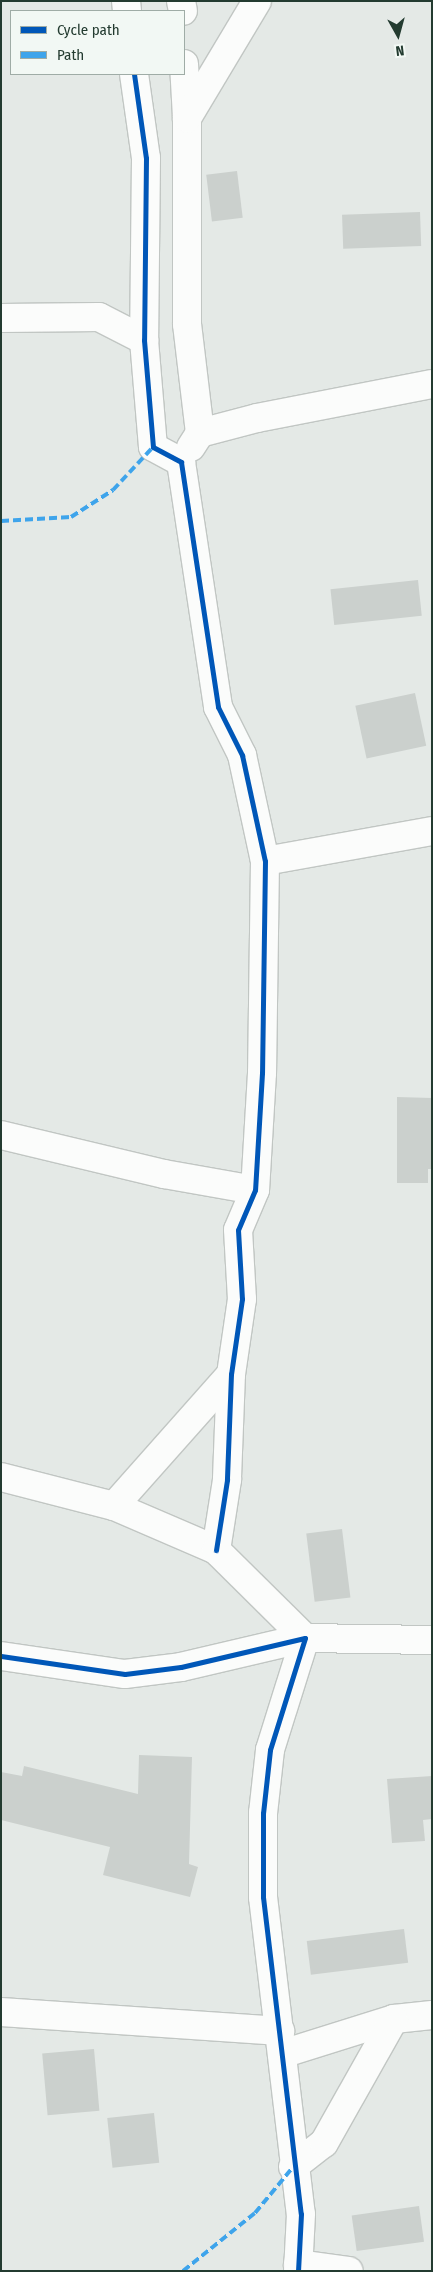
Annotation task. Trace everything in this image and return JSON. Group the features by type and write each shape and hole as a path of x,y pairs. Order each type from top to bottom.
{"street":[{"path":"187,118 257,1"},
{"path":"134,75 146,158 144,340 153,446 181,462"},
{"path":"185,75 187,118 187,324 200,433 181,462 218,707 242,755 265,861 262,1073 255,1190 238,1230 242,1299 231,1374 227,1480 216,1550"},
{"path":"1,318 100,317 144,340"},
{"path":"200,433 432,384"},
{"path":"265,861 432,831"},
{"path":"1,1135 164,1174 255,1190"},
{"path":"114,1506 231,1374"},
{"path":"1,1477 114,1506 216,1550 305,1638"},
{"path":"305,1638 270,1750 263,1813 263,1897 301,2214 298,2267 349,2271"},
{"path":"1,1656 125,1674 181,1667 305,1638 432,1640"},
{"path":"1,2012 281,2042 394,2019 432,2015"},
{"path":"294,2167 324,2143 394,2019"}],"building":[{"path":"237,171 243,218 212,221 206,175"},
{"path":"420,212 421,246 343,249 342,215"},
{"path":"418,580 422,616 334,625 330,589"},
{"path":"415,693 426,746 367,759 355,706"},
{"path":"397,1097 432,1098 432,1169 428,1169 428,1183 397,1183"},
{"path":"342,1529 350,1597 315,1602 306,1533"},
{"path":"139,1755 192,1757 189,1864 198,1867 190,1897 103,1875 110,1847 1,1820 1,1772 22,1776 24,1766 138,1794"},
{"path":"432,1776 432,1819 423,1820 425,1841 392,1843 387,1779"},
{"path":"404,1929 408,1963 311,1975 307,1941"},
{"path":"94,2049 99,2111 48,2115 42,2054"},
{"path":"154,2113 159,2163 112,2168 107,2118"},
{"path":"419,2206 424,2242 357,2251 352,2215"}],"marked path":[{"path":"1,521 71,517 113,490 153,447"},
{"path":"183,2271 255,2213 293,2167"}],"cycle path":[{"path":"134,75 146,158 144,340 153,447 181,462 218,707 242,755 265,861 262,1073 255,1190 238,1230 242,1299 231,1374 227,1480 216,1550"},
{"path":"1,1656 125,1674 181,1667 305,1638 270,1750 263,1813 263,1897 301,2214 298,2271"}]}
